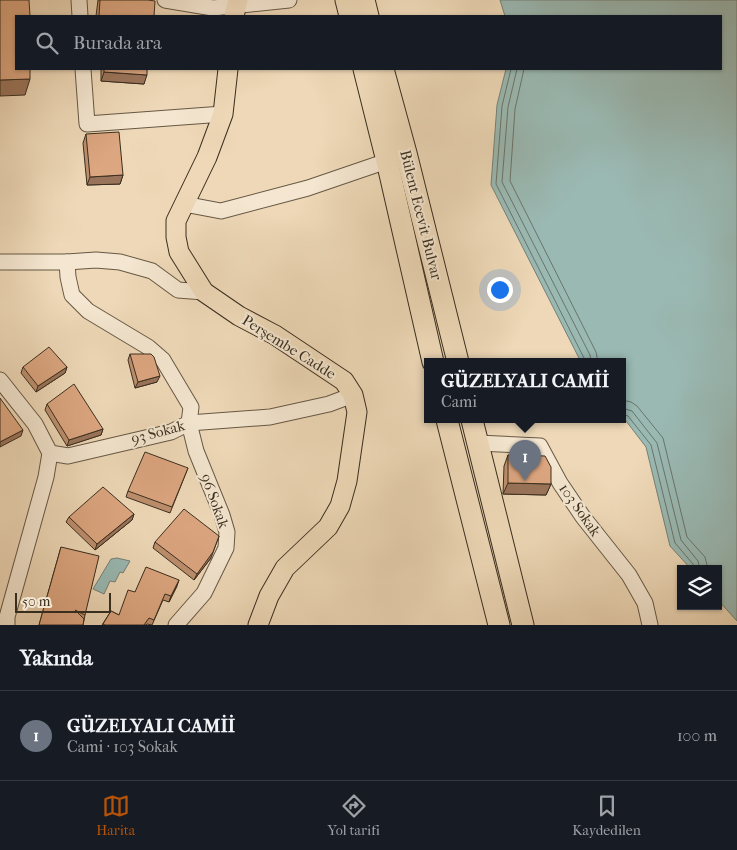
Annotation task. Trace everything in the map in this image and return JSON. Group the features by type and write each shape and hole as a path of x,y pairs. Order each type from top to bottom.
{"highway":[{"path":"346,0 350,15"},
{"path":"364,0 369,15"},
{"name":"Bülent Ecevit Bulvar","path":"364,70 432,358"},
{"name":"Bülent Ecevit Bulvar","path":"383,70 457,358"},
{"path":"448,423 499,625"},
{"path":"473,423 523,625"}],"main road":[{"name":"Perşembe Cadde","path":"228,70 223,114 206,157 176,221 178,252 204,292 239,316 275,336 337,376 344,381 353,395"},
{"path":"258,625 269,596 286,568 328,527 340,506 347,481 357,412 353,395"}],"street":[{"path":"79,0 80,15"},
{"path":"165,0 213,8 289,0"},
{"path":"368,0 369,15"},
{"path":"83,70 87,124 223,114"},
{"path":"184,204 221,211 308,188 387,161"},
{"path":"0,262 96,260 120,262 152,271 178,290 204,292"},
{"name":"96 Sokak","path":"67,262 72,296 88,311 148,347 163,360 191,407 189,424 196,451 222,515 227,532 226,548 204,593 176,625"},
{"path":"0,380 35,424 50,453 46,478 7,617 7,625"},
{"name":"93 Sokak","path":"50,453 68,456 171,432 189,424 270,417 329,404 353,395"},
{"name":"103 Sokak","path":"478,443 540,446 560,483 582,516 629,575 645,603 650,625"}],"water":[{"path":"500,0 737,0 737,621 722,604 722,565 687,565 670,546 646,447 626,421 626,358 579,358 491,185 497,105 506,70 722,70 722,15 505,15"},
{"path":"117,558 130,561 123,573 120,572 115,582 110,581 104,594 93,589 111,559"}],"building":[{"path":"0,0 29,0 30,15 15,15 15,70 30,70 30,79 0,80"},
{"path":"100,0 155,1 154,15 99,15"},
{"path":"104,70 147,70 147,75 104,72"},
{"path":"119,132 123,175 90,177 86,134"},
{"path":"49,347 67,367 38,386 23,367"},
{"path":"130,354 151,354 154,357 160,376 138,382"},
{"path":"74,384 103,429 69,440 47,404"},
{"path":"0,398 23,430 0,442"},
{"path":"145,452 188,468 172,507 128,491"},
{"path":"508,455 545,456 551,467 551,484 508,483"},
{"path":"103,487 134,514 97,544 69,517"},
{"path":"184,509 219,536 213,552 197,574 155,542"},
{"path":"61,547 99,556 85,615 75,610 84,619 83,625 39,625"},
{"path":"146,567 179,580 171,596 165,594 154,620 149,618 144,625 103,624 111,611 119,615 128,590 135,592"}],"place":[{"name":"GÜZELYALI CAMİİ","path":"525,481"}]}
